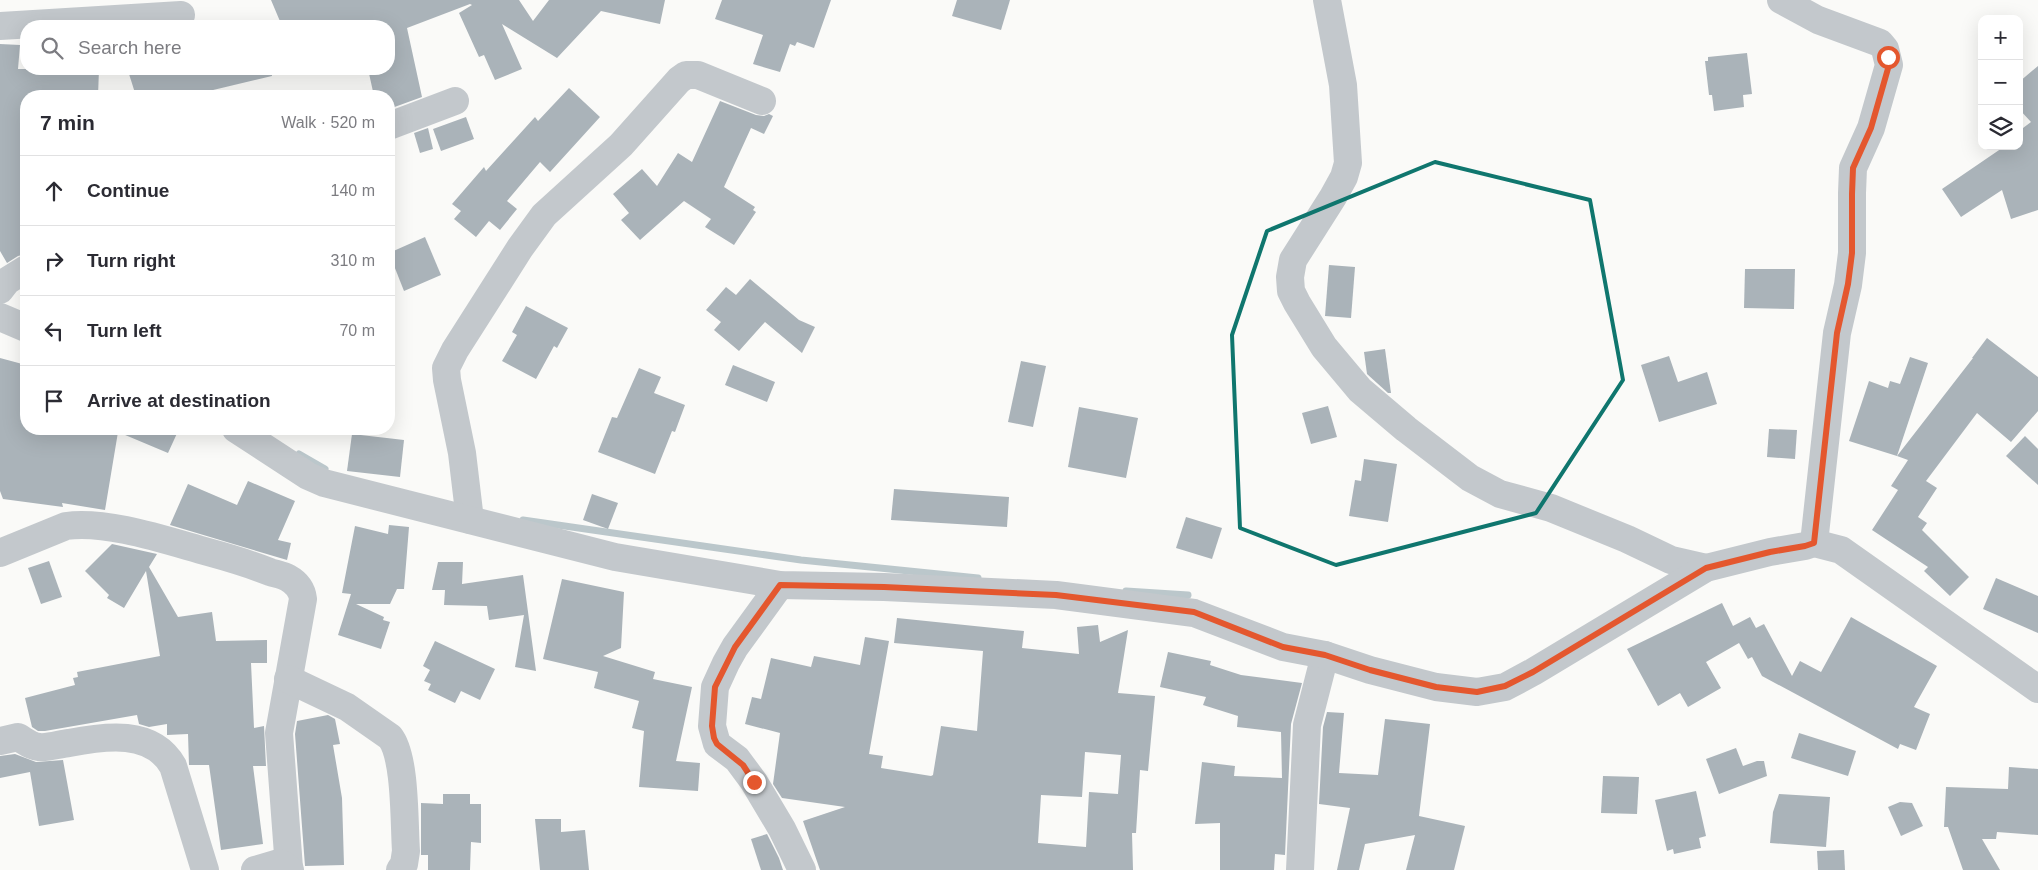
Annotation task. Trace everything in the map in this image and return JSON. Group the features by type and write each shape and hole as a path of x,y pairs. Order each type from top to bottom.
{"street":[{"path":"1327,0 1343,85 1348,163 1344,177 1333,197 1293,260 1290,277 1291,291 1296,303 1324,347 1360,390 1406,429 1470,478 1500,494 1551,508 1627,539 1671,560 1706,568"},
{"path":"1782,0 1818,20 1880,43 1885,49 1889,61 1871,128 1853,168 1852,253 1848,284 1837,333 1814,543"},
{"path":"90,20 181,14"},
{"path":"0,26 20,25"},
{"path":"470,520 462,453 448,388 446,368 455,350 520,248 544,215 621,145 679,80 686,75 698,75 762,101"},
{"path":"395,124 456,101"},
{"path":"0,290 7,281 20,273"},
{"path":"0,317 20,325"},
{"path":"245,435 308,476 324,482 615,557 780,585 884,587 1046,594 1194,612 1283,647 1325,655 1370,670 1436,687 1477,692 1505,686 1533,672 1706,568 1814,543 1841,550 2038,689"},
{"path":"0,553 66,526 76,524 100,526 243,561 288,578 302,592 303,599 278,733 289,869"},
{"path":"780,585 735,647 726,663 715,687 712,726 717,744 737,759 754,782 782,829 802,870"},
{"path":"1300,870 1307,725 1325,655"},
{"path":"288,679 347,707 390,737 394,742 400,764 406,851 404,864 400,870"},
{"path":"0,741 18,737 40,747 95,738 122,738 144,741 154,745 168,757 173,766 205,870"},
{"path":"255,870 279,863 289,869"}],"highlighted area":[{"path":"1435,162 1590,200 1623,380 1536,513 1336,565 1240,528 1232,335 1267,231"}],"building":[{"path":"271,0 519,0 533,21 549,0 665,0 660,24 601,11 557,58 502,24 522,69 495,80 484,55 479,57 459,13 472,5 470,4 407,28 422,97 395,107 395,90 373,90 369,75 395,75 395,20 279,20"},
{"path":"722,0 831,0 814,48 797,42 795,46 790,44 780,72 753,64 763,35 715,19"},
{"path":"957,0 1010,0 1001,30 952,16"},
{"path":"0,44 20,45 18,69 20,69 20,75 99,75 98,90 20,90 20,256 7,263 0,251"},
{"path":"1747,53 1752,94 1743,95 1744,107 1714,111 1712,95 1709,95 1705,61 1708,61 1708,57"},
{"path":"2038,66 2038,210 2011,219 2002,190 1961,217 1942,189 1999,150 2023,150 2023,128 2031,122 2023,113 2023,79"},
{"path":"129,75 272,76 213,90 134,90"},
{"path":"569,88 600,117 550,172 540,162 507,201 517,209 500,230 489,221 476,237 454,219 461,211 452,204 484,167 486,171 535,117 538,121"},
{"path":"720,101 756,115 764,116 769,114 773,116 764,134 751,128 724,187 755,207 753,210 756,212 734,245 705,227 711,219 684,201 640,240 621,220 629,213 613,194 642,169 657,186 678,153 692,162"},
{"path":"466,117 474,139 441,151 433,129"},
{"path":"428,128 433,149 420,153 414,133"},
{"path":"425,237 441,275 404,291 395,268 395,250"},
{"path":"1329,265 1355,267 1351,318 1325,316"},
{"path":"1745,269 1795,269 1794,309 1744,308"},
{"path":"750,279 799,320 815,327 802,353 765,322 739,351 714,330 721,322 706,310 726,287 736,295"},
{"path":"526,306 568,328 557,348 554,346 536,379 502,361 517,335 512,332"},
{"path":"1987,338 2038,377 2038,411 2011,442 1977,413 1926,481 1937,488 1918,517 1927,523 1922,530 1969,577 1950,596 1924,571 1928,567 1872,530 1898,490 1891,486 1908,460 1897,456"},
{"path":"1385,349 1391,393 1388,393 1367,374 1364,352"},
{"path":"1669,356 1678,382 1707,372 1717,404 1659,422 1641,365"},
{"path":"1910,357 1928,363 1897,456 1849,441 1869,381 1888,388 1890,381 1900,384"},
{"path":"0,358 20,363 20,435 118,435 105,510 62,503 63,507 3,499 0,491"},
{"path":"1021,361 1046,366 1033,427 1008,422"},
{"path":"733,365 775,382 767,402 725,385"},
{"path":"639,368 661,377 654,393 685,405 675,432 672,431 655,474 598,452 612,417 617,418"},
{"path":"1328,406 1337,437 1311,444 1302,413"},
{"path":"1079,407 1138,418 1126,478 1068,467"},
{"path":"1769,429 1797,430 1795,459 1767,457"},
{"path":"125,435 176,435 168,453"},
{"path":"352,435 404,440 400,477 347,471"},
{"path":"2025,436 2038,449 2038,485 2006,456"},
{"path":"1364,459 1397,464 1388,522 1349,516 1355,480 1361,481"},
{"path":"248,481 295,501 278,540 291,543 287,560 170,525 188,484 237,505"},
{"path":"894,489 1009,497 1007,527 891,520"},
{"path":"592,494 618,503 608,529 583,520"},
{"path":"1186,517 1222,528 1212,559 1176,548"},
{"path":"389,525 409,527 404,589 397,589 390,604 356,604 384,617 383,620 390,622 381,649 338,635 351,594 342,593 355,526 388,534"},
{"path":"112,544 157,554 149,567 178,617 212,612 216,641 267,640 267,663 251,663 254,728 264,726 266,766 253,766 263,844 221,850 209,765 189,765 188,734 167,735 167,724 149,727 139,724 137,715 45,731 38,731 32,727 25,698 75,685 73,678 78,677 77,672 160,656 146,571 124,608 107,598 109,595 85,571"},
{"path":"49,561 62,597 41,604 28,568"},
{"path":"438,562 463,562 462,584 523,575 536,671 515,667 524,615 489,620 487,606 444,605 445,590 432,590"},
{"path":"1996,578 2038,596 2038,633 1983,609"},
{"path":"562,579 624,592 621,648 603,656 655,672 653,679 692,687 676,761 700,763 698,791 639,787 644,731 632,728 639,701 594,688 598,672 543,659"},
{"path":"1722,603 1733,626 1750,617 1756,628 1764,624 1792,676 1800,661 1821,672 1851,617 1937,666 1914,707 1930,714 1916,750 1900,744 1898,749 1762,676 1752,657 1748,659 1739,643 1706,662 1721,688 1688,707 1680,693 1658,706 1627,649"},
{"path":"897,618 1024,631 1022,648 1079,654 1077,627 1098,625 1100,642 1128,630 1118,693 1155,696 1148,771 1140,770 1136,833 1132,833 1133,870 820,870 803,821 845,807 782,798 773,784 780,733 745,724 752,697 761,699 771,658 811,667 814,656 860,665 865,637 889,641 869,754 883,756 881,768 931,776 933,775 941,726 977,731 983,651 894,643","holes":["1085,752 1121,755 1118,794 1089,792 1086,847 1038,843 1041,795 1082,797"]},
{"path":"435,641 495,669 480,700 461,691 455,703 428,690 431,684 424,681 430,670 423,666"},
{"path":"1168,652 1211,661 1210,665 1241,675 1302,683 1291,724 1285,855 1275,854 1274,870 1220,870 1220,823 1195,824 1202,762 1235,766 1234,776 1282,778 1281,732 1237,727 1238,716 1203,705 1206,697 1160,687"},
{"path":"1327,712 1344,713 1339,773 1378,775 1385,719 1430,724 1419,816 1465,826 1454,870 1406,870 1415,835 1365,844 1359,870 1337,870 1350,808 1319,804 1323,727"},
{"path":"328,715 335,719 340,744 333,745 342,798 344,865 305,866 295,734 297,721"},
{"path":"1799,733 1856,751 1848,776 1791,758"},
{"path":"1736,748 1743,766 1757,761 1764,761 1767,776 1719,794 1706,759"},
{"path":"15,754 36,762 63,760 74,820 39,826 30,772 0,778 0,756"},
{"path":"2009,767 2038,769 2038,835 1997,832 1996,839 1982,839 2000,870 1963,870 1948,827 1944,827 1946,787 2008,789"},
{"path":"1603,776 1639,777 1637,814 1601,813"},
{"path":"1696,791 1706,836 1699,838 1701,848 1674,854 1673,849 1667,851 1655,800"},
{"path":"443,794 470,794 470,804 481,804 481,843 471,842 470,870 428,870 428,855 421,855 421,803 443,804"},
{"path":"1779,794 1830,797 1826,847 1770,843 1773,812"},
{"path":"1900,802 1912,803 1923,826 1901,836 1888,807"},
{"path":"535,819 561,819 561,832 585,830 589,870 540,870"},
{"path":"767,834 783,870 761,870 751,839"},
{"path":"1844,850 1845,870 1818,870 1817,851"}],"waterway":[{"path":"299,454 325,469"},
{"path":"523,520 801,560 978,578"},
{"path":"1126,591 1188,595"}],"route":[{"path":"754,782 743,765 717,744 714,738 712,726 715,687 735,647 780,585 884,587 1056,595 1194,612 1283,647 1325,655 1370,670 1436,687 1477,692 1505,686 1533,672 1706,568 1814,543 1837,333 1848,284 1852,253 1853,168 1871,128 1889,65 1888,57"}]}
